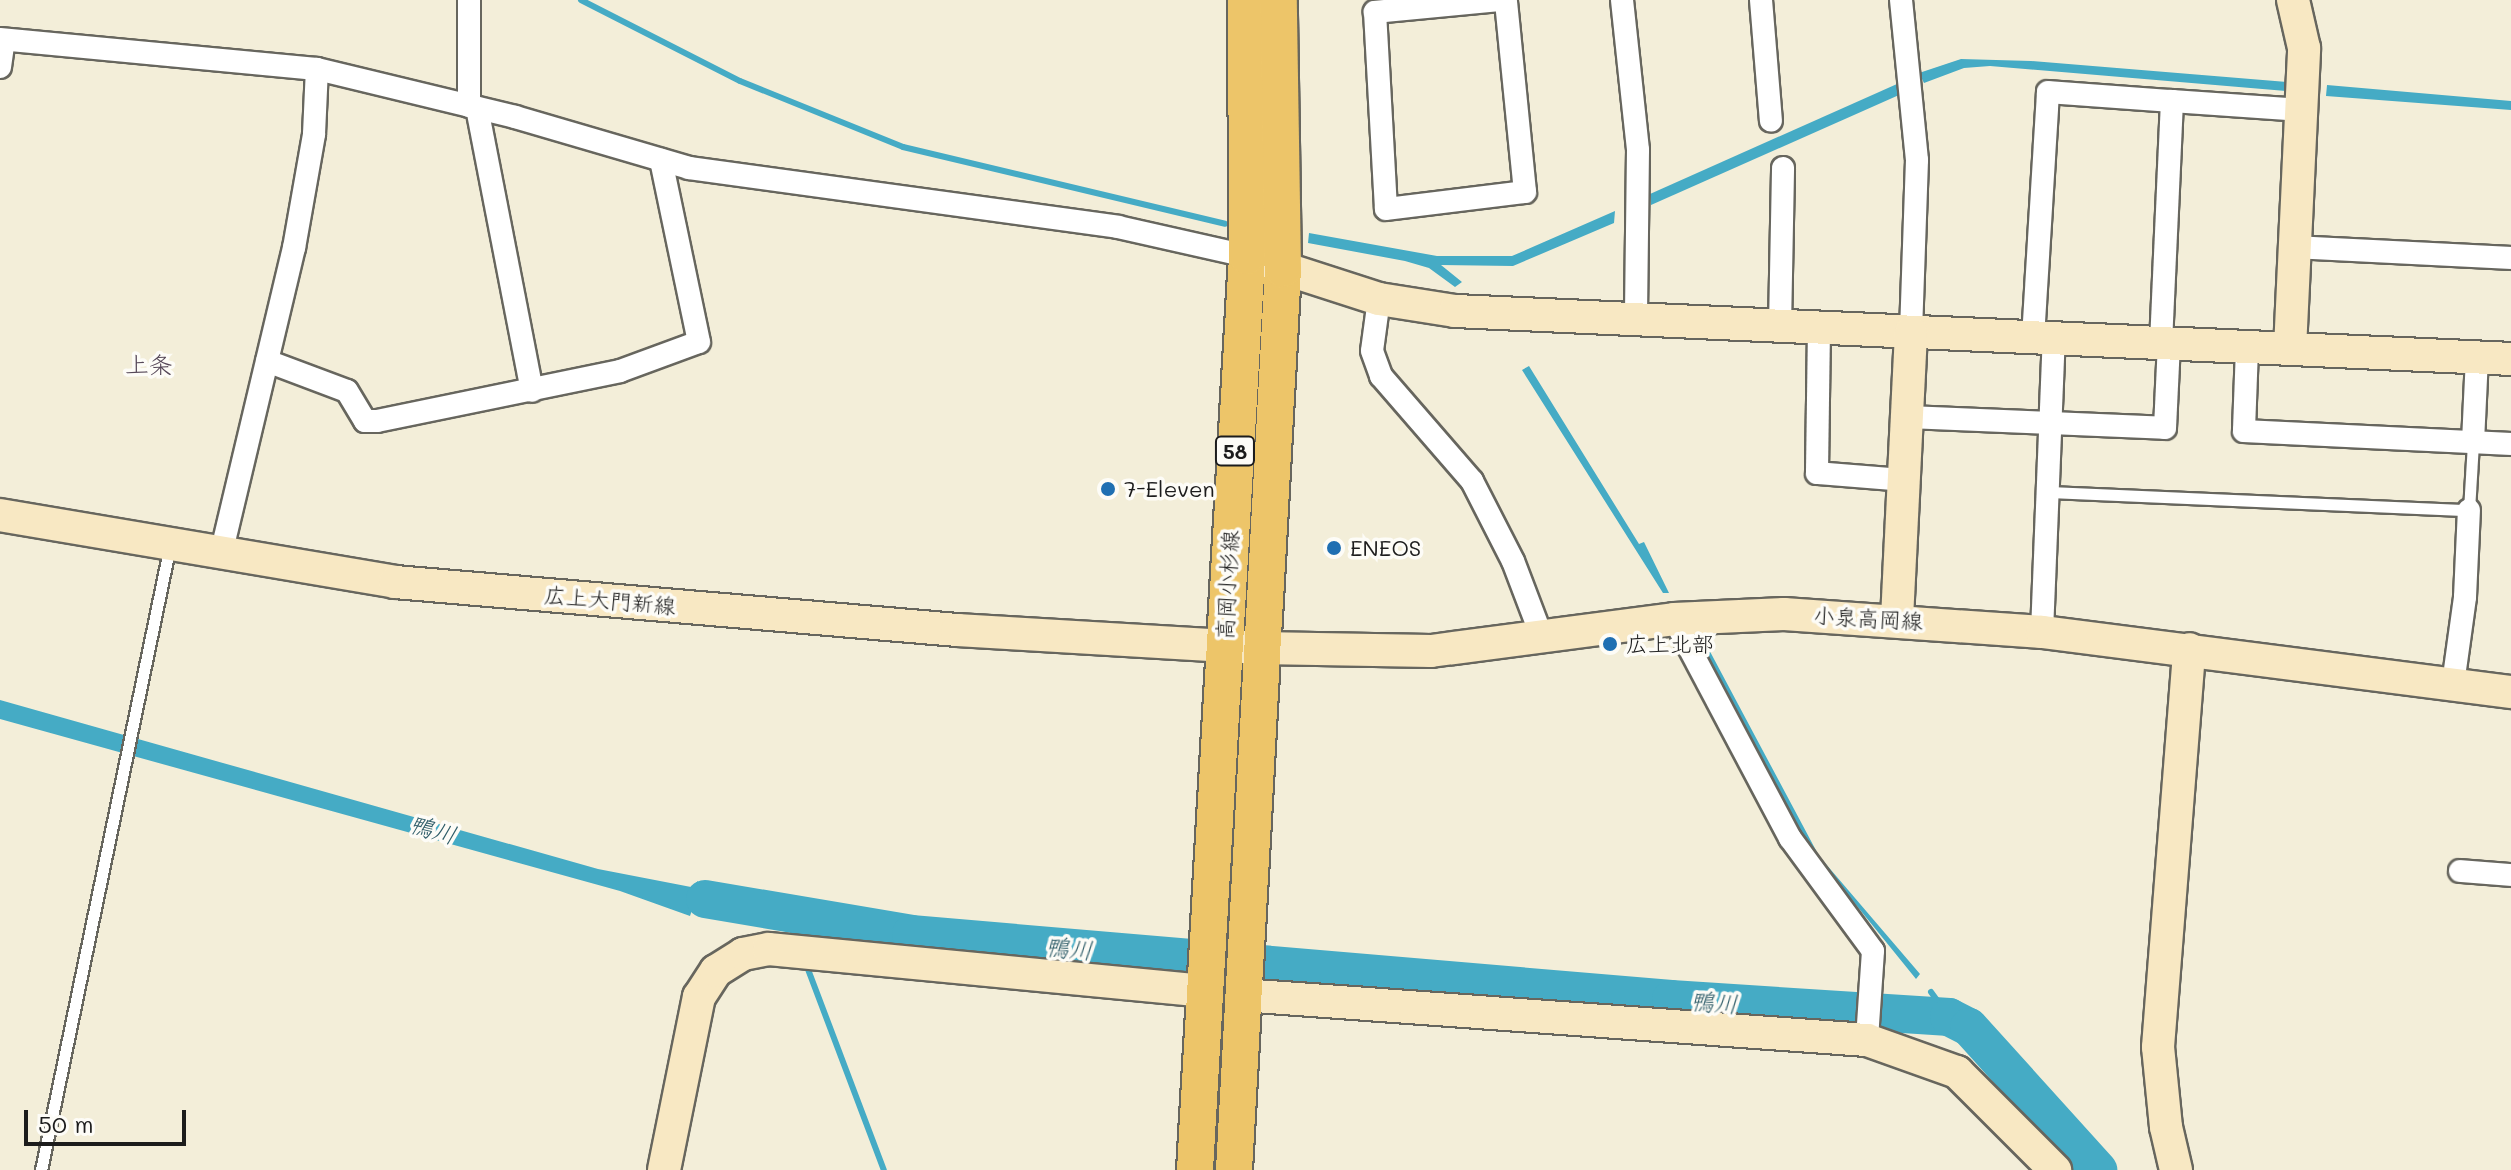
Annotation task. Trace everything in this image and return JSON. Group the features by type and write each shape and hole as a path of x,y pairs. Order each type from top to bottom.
{"main road":[{"name":"高岡小杉線","path":"1195,1170 1247,256 1246,0"},
{"name":"高岡小杉線","path":"1234,1170 1283,269 1279,0"}],"street":[{"path":"469,0 473,107 532,391"},
{"path":"1499,0 1375,6 1386,209 1525,192 1506,0"},
{"path":"1622,0 1638,150 1636,319"},
{"path":"1761,0 1771,121"},
{"path":"1897,619 1917,160 1901,0"},
{"path":"2290,349 2304,48 2293,0"},
{"path":"0,67 2,40 317,69 473,107 661,160 1118,227 1247,256 1379,299 1455,311 2511,359"},
{"path":"221,554 267,361 311,148 317,69"},
{"path":"2042,632 2051,423 2043,338 2048,92 2302,110"},
{"path":"1907,417 2165,428 2172,101"},
{"path":"267,361 347,391 365,421 532,391 620,371 699,342 661,160"},
{"path":"1780,327 1783,168"},
{"path":"2294,247 2511,258"},
{"path":"1379,299 1372,351 1381,376 1472,481 1513,561 1543,640"},
{"path":"1819,328 1817,473 1904,480"},
{"path":"2247,348 2244,431 2511,444"},
{"path":"2473,442 2477,357"},
{"path":"2453,684 2465,597 2469,510"},
{"name":"広上大門新線","path":"0,515 395,582 957,630 1224,646"},
{"name":"小泉高岡線","path":"1224,646 1431,651 1543,640 1674,619 1784,614 1897,619 2042,632 2511,692"},
{"path":"1674,619 1790,838 1873,951 1868,1034"},
{"path":"2176,1170 2166,1127 2158,1047 2189,649"},
{"path":"2460,871 2511,875"},
{"path":"664,1170 699,997 716,971 743,954 769,949 1207,984"},
{"path":"1242,988 1868,1034 1957,1072 2055,1170"}],"lane":[{"path":"2049,492 2469,510 2473,442"},
{"path":"41,1170 123,758 132,724 140,709 170,544"}],"water":[{"path":"1961,59 2031,61 2287,82 2286,91 1990,66 1964,68 1924,83 1919,73"},
{"path":"1897,84 1899,95 1651,205 1650,194"},
{"path":"2327,85 2511,101 2511,110 2326,96"},
{"path":"1615,211 1614,223 1513,266 1441,265 1462,282 1455,287 1429,268 1308,243 1309,233 1437,256 1512,256"},
{"path":"1529,366 1639,544 1644,542 1669,593 1663,593 1522,370"},
{"path":"1706,644 1819,856 1920,974 1916,979 1801,837 1700,647"},
{"path":"0,700 598,869 691,887 698,881 699,888 757,899 752,919 693,907 690,916 620,891 0,719"}],"waterway":[{"path":"581,0 740,81 903,147 1225,224"},
{"name":"鴨川","path":"705,899 911,934 1671,999 1949,1017 1969,1027 2098,1170"},
{"path":"787,915 797,942"},
{"path":"806,964 884,1170"},
{"path":"1931,992 1949,1017"}],"place":[{"name":"7-Eleven","path":"1108,489"},
{"name":"ENEOS","path":"1334,548"},
{"name":"広上北部","path":"1610,644"}],"district":[{"name":"上条","path":"149,364"}]}
